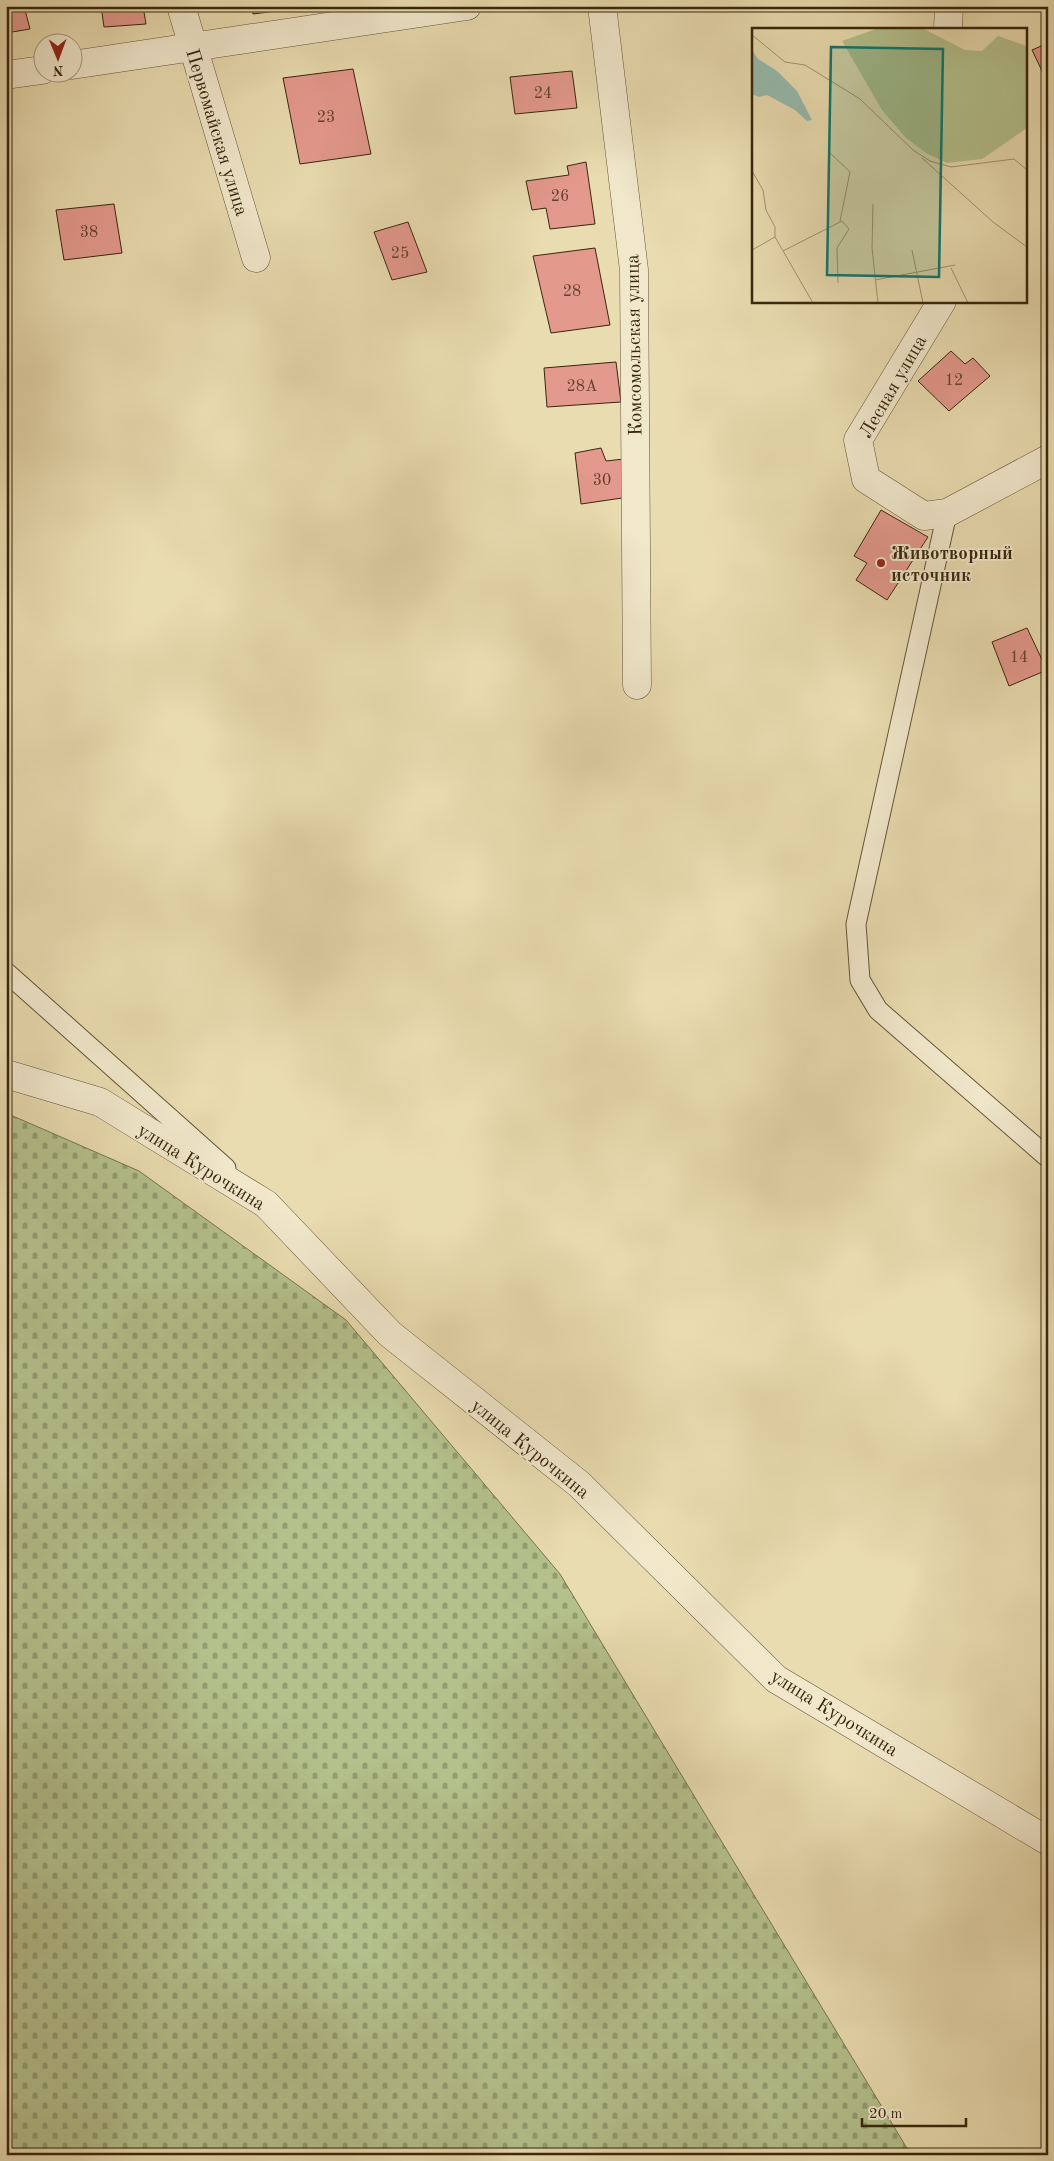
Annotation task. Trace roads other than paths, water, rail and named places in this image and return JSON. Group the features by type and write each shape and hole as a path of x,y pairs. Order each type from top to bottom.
{"street":[{"name":"Первомайская улица","path":"181,6 256,258"},
{"path":"82,64 467,6"},
{"name":"Комсомольская улица","path":"602,6 634,270 637,685"},
{"path":"948,28 949,6"},
{"path":"6,75 32,71"},
{"name":"Лесная улица","path":"941,302 858,440 866,479 924,516 947,513 1048,459"},
{"name":"улица Курочкина","path":"6,1074 100,1102 266,1204 390,1334 579,1484 776,1678 1048,1841"}],"lane":[{"path":"947,513 856,924 860,980 878,1010 1046,1156"},
{"path":"6,972 266,1204"}],"place":[{"name":"Животворный источник","path":"881,563"}]}
